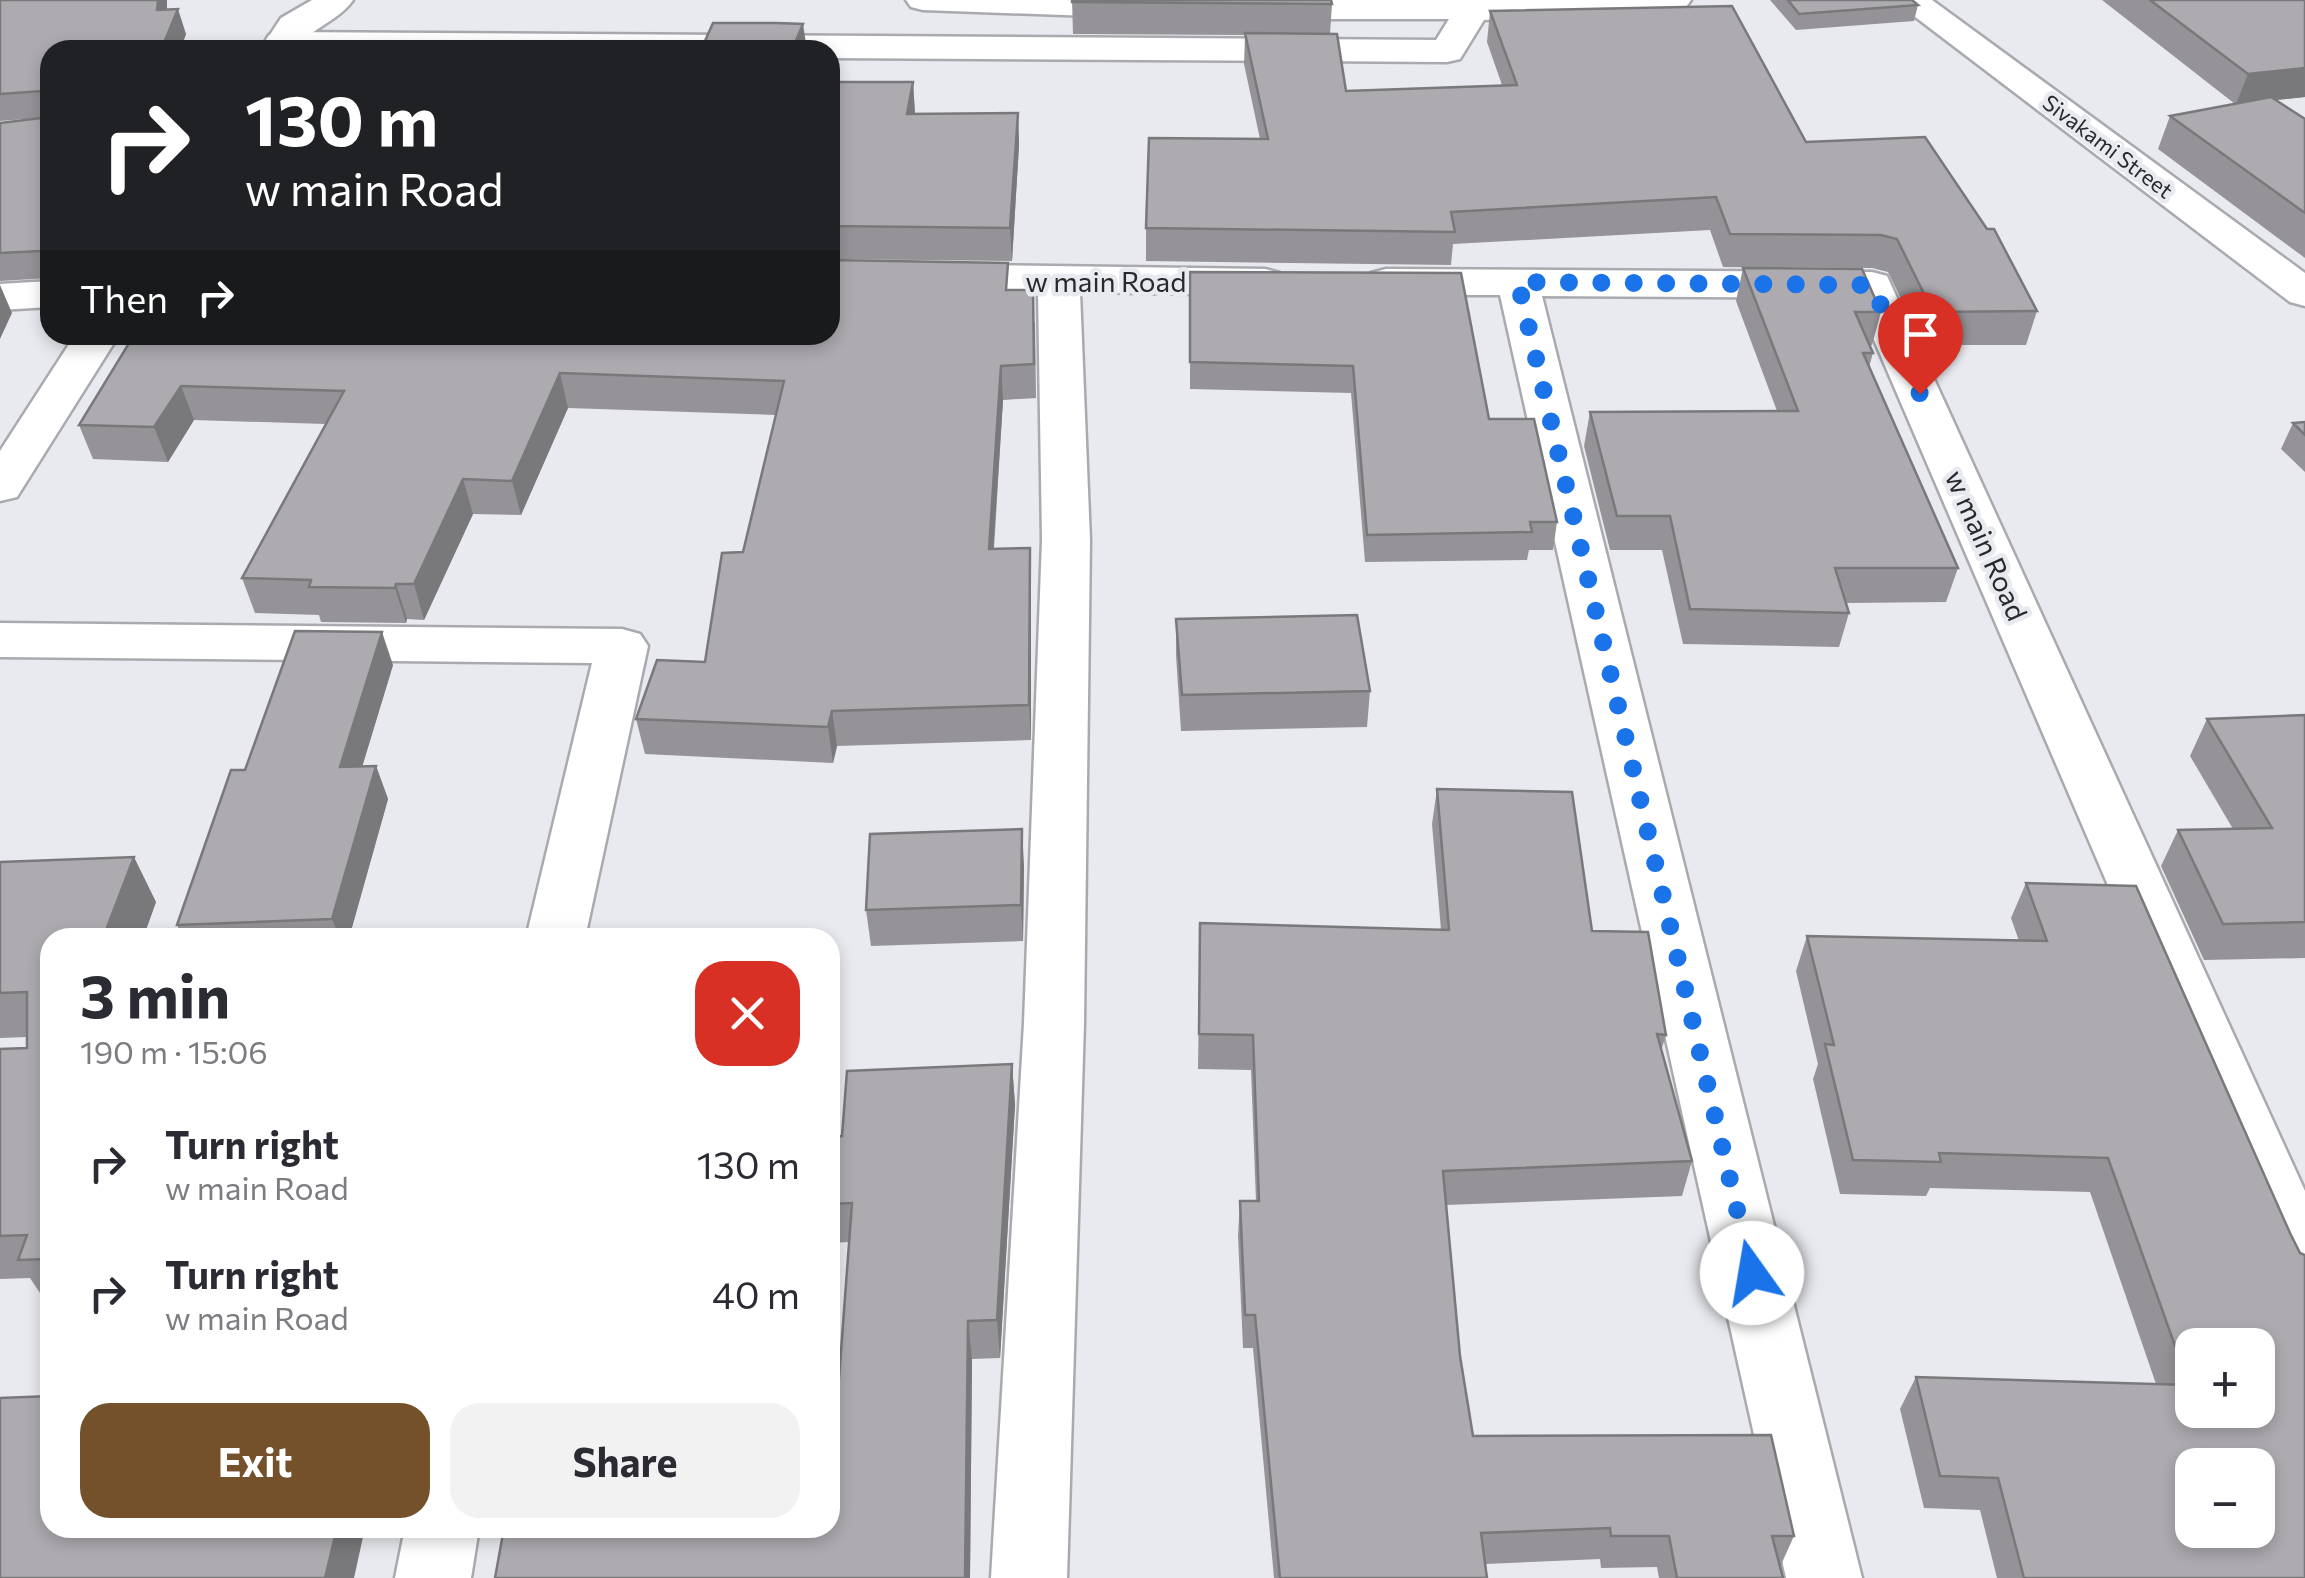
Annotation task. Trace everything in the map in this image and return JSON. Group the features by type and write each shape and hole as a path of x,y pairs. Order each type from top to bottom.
{"street":[{"path":"285,40 294,26 336,0"},
{"path":"923,0 1184,7"},
{"path":"1222,7 1473,9 1674,0"},
{"name":"Sivakami Street","path":"1910,0 2305,293"},
{"path":"840,49 1447,52 1473,9"},
{"name":"w main Road","path":"840,276 1872,285 2305,1264"},
{"path":"1030,1578 1054,1023 1066,540 1059,281"},
{"path":"1518,282 1824,1578"},
{"path":"0,297 40,295"},
{"path":"0,487 91,345"},
{"path":"0,640 622,646 557,928"},
{"path":"433,1578 440,1538"}],"building":[{"path":"0,0 158,0 157,10 178,9 165,40 40,40 40,91 0,94"},
{"path":"1331,0 1332,4 1072,2"},
{"path":"1788,0 1912,0 1918,5 1799,14"},
{"path":"2150,0 2305,0 2305,68 2248,74"},
{"path":"1732,6 1806,142 1925,137 1987,229 1994,229 2037,311 1933,312 1897,239 1881,235 1730,234 1716,197 1451,212 1455,232 1146,228 1149,138 1268,139 1245,33 1337,34 1346,91 1517,85 1490,11"},
{"path":"713,23 803,24 796,40 705,40"},
{"path":"840,82 913,82 907,114 1018,113 1010,228 840,226"},
{"path":"2271,97 2305,119 2305,213 2170,116"},
{"path":"40,118 40,251 0,253 0,123"},
{"path":"840,260 1008,263 1006,290 1033,290 1034,364 1001,366 989,549 1030,548 1029,705 832,711 828,727 636,719 657,660 705,662 722,553 743,552 784,381 560,373 512,481 463,479 414,584 396,584 395,588 309,587 311,580 242,578 344,391 181,386 154,427 79,425 128,345 840,345"},
{"path":"1743,268 1862,269 1881,312 1855,312 1873,353 1863,353 1958,568 1835,568 1849,613 1690,609 1670,516 1617,516 1590,412 1798,411"},
{"path":"1190,272 1461,273 1489,419 1534,419 1557,522 1530,522 1532,532 1367,535 1353,366 1190,362"},
{"path":"2305,422 2305,435 2293,423"},
{"path":"1357,615 1370,691 1182,695 1176,619"},
{"path":"295,631 382,632 340,767 376,766 332,919 177,925 231,770 245,770"},
{"path":"2305,715 2305,922 2223,924 2178,830 2272,828 2207,719"},
{"path":"1437,789 1572,792 1592,931 1648,932 1666,1035 1657,1034 1692,1161 1443,1171 1460,1356 1473,1436 1771,1435 1794,1536 1772,1536 1783,1578 1677,1578 1669,1536 1611,1536 1610,1528 1481,1533 1487,1578 1280,1578 1255,1315 1245,1315 1240,1201 1259,1201 1253,1035 1199,1034 1200,923 1449,930"},
{"path":"1022,829 1021,905 866,910 870,834"},
{"path":"134,857 107,928 40,928 40,1259 18,1260 27,1235 0,1236 0,1049 27,1048 27,992 0,993 0,862"},
{"path":"2026,883 2136,886 2290,1233 2300,1253 2305,1255 2305,1578 2024,1578 1998,1478 1940,1476 1916,1377 2175,1385 2175,1428 2275,1428 2275,1328 2175,1328 2175,1346 2108,1158 1939,1153 1941,1162 1853,1160 1825,1044 1834,1045 1807,936 2047,941"},
{"path":"1012,1064 997,1320 968,1321 965,1578 495,1578 502,1538 840,1538 840,1365 852,1203 840,1204 840,1136 847,1071"},
{"path":"40,1396 40,1538 335,1538 325,1578 0,1578 0,1398"}],"route":[{"path":"1752,1273 1518,282 1872,285 1920,394"}]}
